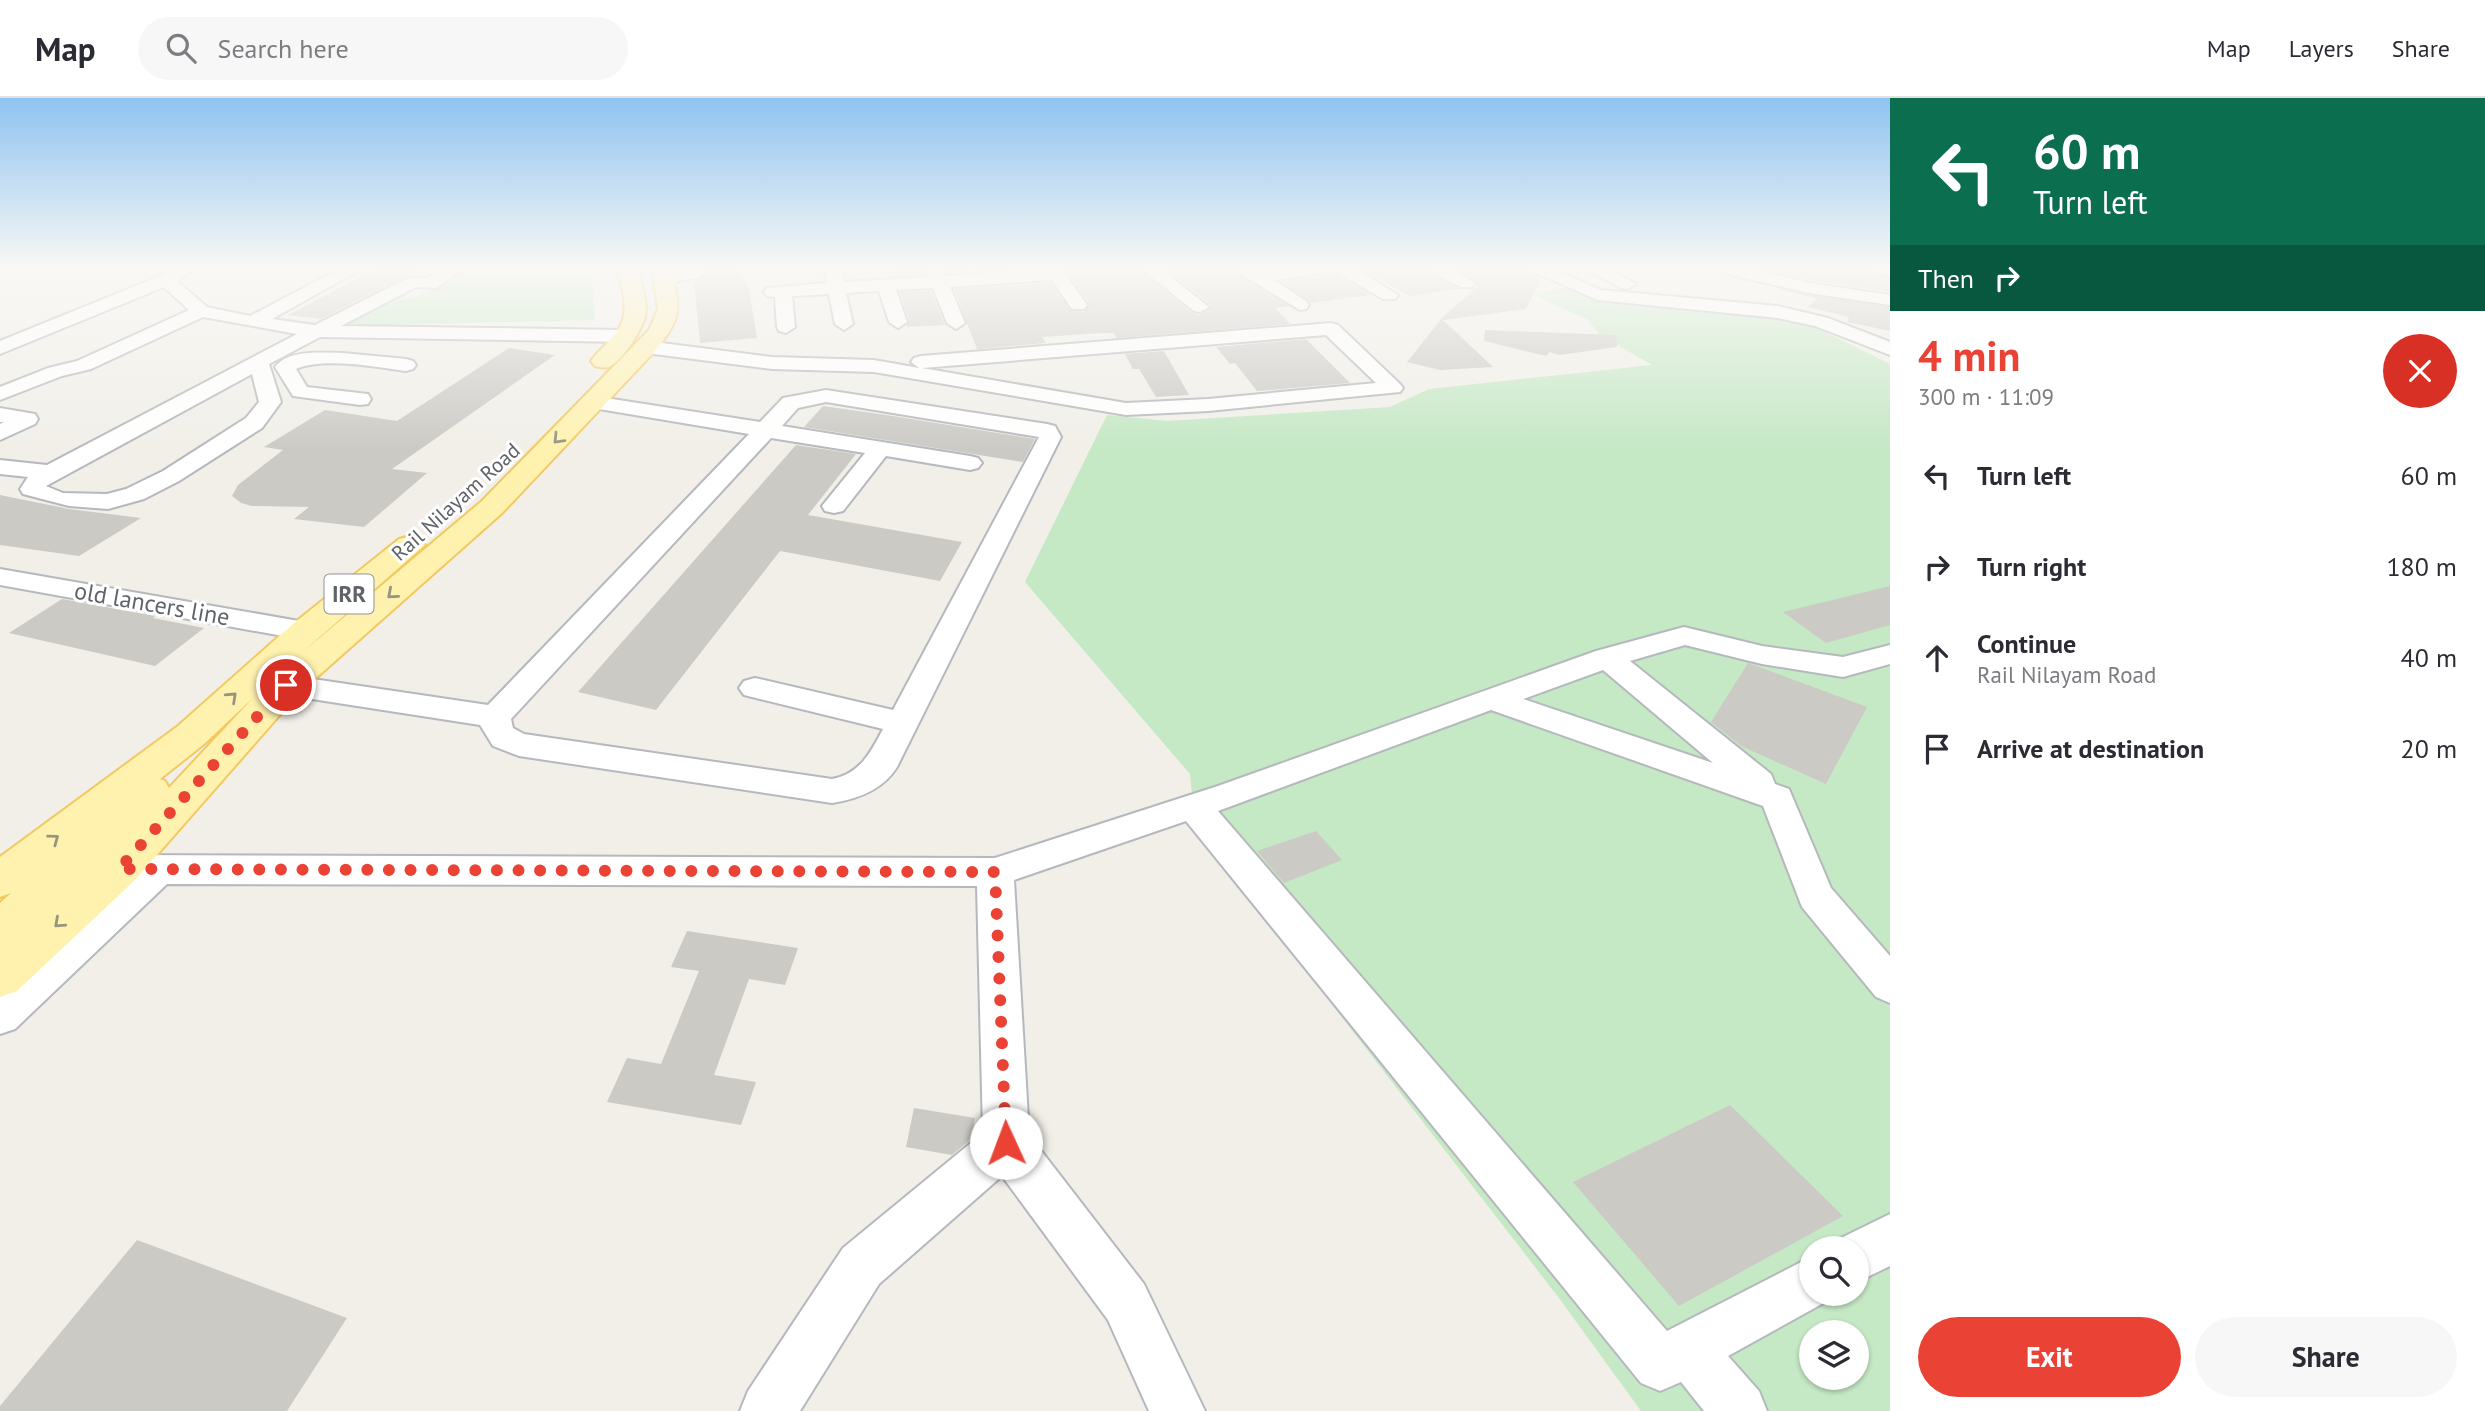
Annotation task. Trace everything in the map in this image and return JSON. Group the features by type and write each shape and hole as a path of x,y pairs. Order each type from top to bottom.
{"main road":[{"name":"Rail Nilayam Road","path":"0,977 139,869 242,732 286,685 492,508 593,402 636,342 637,328"},
{"name":"Rail Nilayam Road","path":"0,880 191,735 304,631 460,503 568,400 636,342 662,328"},
{"name":"Rail Nilayam Road","path":"0,929 81,860 154,788 191,735"}],"street":[{"path":"0,348 48,328"},
{"path":"0,394 55,372 84,365 164,328"},
{"path":"299,328 636,342 772,363 874,366 1331,329 1394,388 1208,405 1126,409 874,366"},
{"path":"58,489 259,363 325,328"},
{"path":"1838,328 1890,349"},
{"path":"1867,339 1869,328"},
{"path":"405,365 354,359 299,360 285,367 300,391 355,402 405,365 439,334"},
{"path":"0,467 58,489 108,502 135,494 254,423 270,402 259,363"},
{"path":"826,396 1047,431 1050,438 880,767 863,782 847,789 832,791 519,745 499,735 495,717 765,430 791,403 826,396"},
{"path":"593,402 970,463"},
{"path":"0,415 27,419 0,433"},
{"path":"834,506 882,447"},
{"name":"old lancers line","path":"0,577 304,631"},
{"path":"0,603 32,582"},
{"path":"0,1016 139,869 995,872 1226,796 1607,658 1684,636 1762,654 1843,667 1890,654"},
{"path":"1607,658 1777,798 1815,896 1890,985"},
{"path":"286,685 495,717"},
{"path":"755,688 901,723"},
{"path":"1491,699 1777,798"},
{"path":"1194,805 1660,1364 1799,1289"},
{"path":"995,872 1006,1143 1126,1302 1177,1411"},
{"path":"768,1411 861,1266 1006,1143"},
{"path":"1869,1250 1890,1239"},
{"path":"1688,1349 1739,1411"}],"green space":[{"path":"1595,328 1818,328 1890,364 1890,1411 1641,1411 1559,1298 1201,835 1193,805 1190,774 1025,582 1107,415 1167,421 1390,407 1429,389 1652,365 1599,334"}],"building":[{"path":"699,328 755,328 757,338 700,343"},
{"path":"969,328 1237,328 1116,338 1114,333 1042,337 1046,343 977,349"},
{"path":"1434,328 1452,328 1493,367 1440,370 1407,362"},
{"path":"1485,330 1616,335 1617,347 1559,355 1550,352 1546,356 1484,341"},
{"path":"1306,339 1350,383 1257,391 1235,363 1230,364 1216,347"},
{"path":"509,348 555,355 392,469 427,473 364,527 294,519 309,507 252,506 241,503 232,496 238,485 283,450 264,447 325,410 397,421"},
{"path":"1164,351 1189,395 1156,397 1139,369 1133,369 1125,354"},
{"path":"823,406 1035,439 1023,462 804,427"},
{"path":"796,445 856,454 808,515 962,542 940,581 780,551 656,710 578,692"},
{"path":"0,495 69,509 141,518 79,556 0,545"},
{"path":"1890,586 1890,625 1826,643 1783,612"},
{"path":"62,599 204,628 155,666 9,633"},
{"path":"1748,663 1867,707 1826,784 1741,746 1711,722"},
{"path":"1316,831 1342,860 1284,883 1257,851"},
{"path":"687,931 798,948 785,985 749,979 714,1075 756,1082 741,1125 607,1102 627,1058 661,1064 699,971 671,967"},
{"path":"1730,1105 1843,1216 1807,1236 1799,1236 1799,1240 1679,1306 1573,1182"},
{"path":"914,1108 975,1118 971,1139 952,1155 906,1147"},
{"path":"137,1240 347,1318 287,1411 0,1411 0,1406"}],"route":[{"path":"286,685 119,869 995,872 1006,1143"}]}
